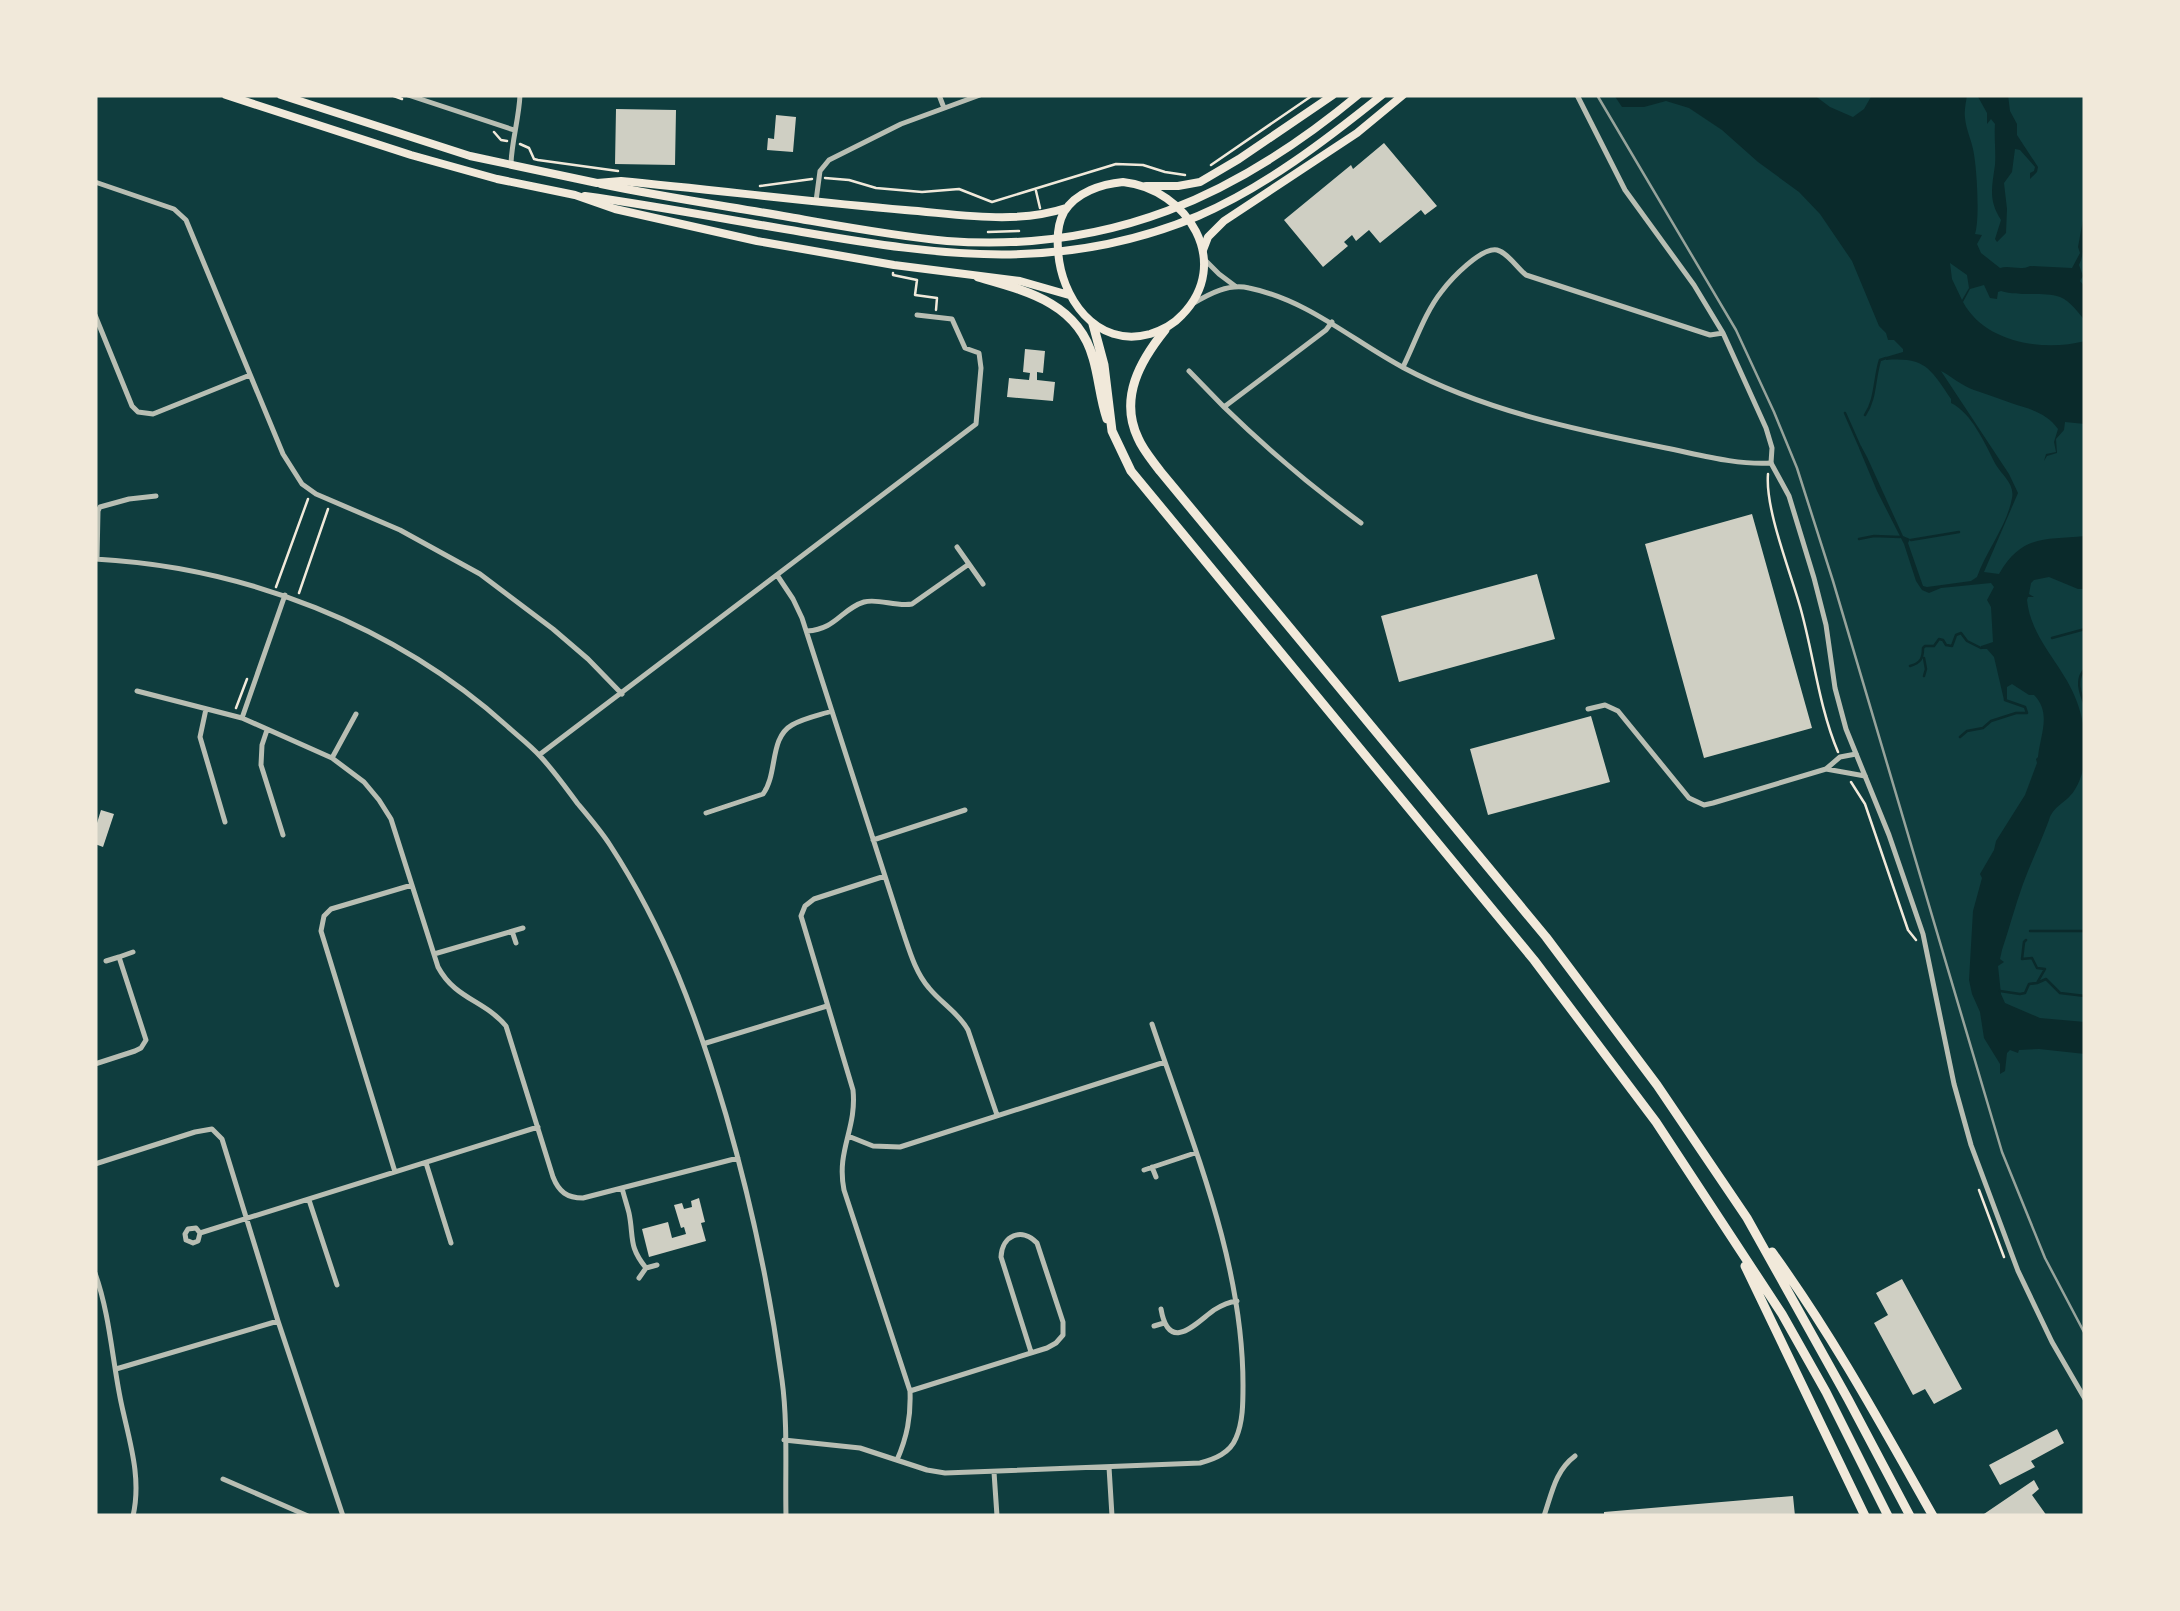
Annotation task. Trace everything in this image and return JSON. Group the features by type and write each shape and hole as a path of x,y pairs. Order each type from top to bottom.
{"highway":[{"path":"978,276 1037,295 1075,322 1092,353 1102,405 1123,458 1534,960 1656,1122 1782,1314 1888,1516"},
{"path":"1093,324 1104,365 1112,431"},
{"path":"1164,330 1150,348 1132,386 1131,412 1140,443 1546,937 1657,1085 1746,1218 1804,1296 1932,1516"},
{"path":"1746,1218 1910,1516"},
{"path":"1726,1227 1864,1516"}],"main road":[{"path":"226,95 497,179 890,247 972,255 1064,252 1102,246 1200,215 1278,171 1382,95"},
{"path":"281,95 511,166 829,224 974,242 1050,240 1118,228 1167,212 1218,190 1270,160 1358,95"},
{"path":"596,183 622,181 1004,217 1041,215 1066,208 1100,186 1124,182 1178,186 1200,182 1333,95"},
{"path":"1066,208 1058,243 1062,278 1093,324 1128,337 1164,330 1192,304 1201,286 1208,237 1224,221 1357,133 1403,95"},
{"path":"1146,186 1180,209 1194,228 1204,255"},
{"path":"575,195 615,209 757,241 894,266 1020,281 1070,295"}],"street":[{"path":"408,95 514,130"},
{"path":"511,166 520,95"},
{"path":"939,95 944,108"},
{"path":"816,201 820,172 829,160 900,124 980,95"},
{"path":"1576,95 1625,190 1694,284 1722,333 1766,428 1772,464 1789,496 1814,578 1839,705 1922,934 1971,1145 2018,1271 2085,1399"},
{"path":"95,182 181,213 283,454 302,484 331,501 400,530 480,574 553,629 622,694"},
{"path":"1403,367 1441,292 1474,259 1497,250 1526,275 1710,334 1722,333"},
{"path":"1204,255 1235,286"},
{"path":"1192,304 1235,286 1250,288 1332,322 1403,367 1472,400 1622,439 1742,464 1772,464"},
{"path":"95,315 132,406 138,412 153,414 251,375"},
{"path":"539,755 976,424 979,352 966,348 952,319 917,316"},
{"path":"1224,407 1332,322"},
{"path":"1189,371 1274,456 1360,522"},
{"path":"156,496 100,508 96,559 145,564 285,595 392,644 477,699 539,755 609,842 677,969 705,1043 738,1158 761,1248 782,1384 786,1516"},
{"path":"957,547 983,584"},
{"path":"806,631 828,627 868,601 912,604 968,564"},
{"path":"777,575 793,598 806,631 917,970 933,994 961,1017 997,1115"},
{"path":"242,718 285,595"},
{"path":"137,691 242,718 332,758 364,782 380,800 391,820 445,979 496,1014 506,1026 553,1177 565,1196 583,1198 738,1158"},
{"path":"1588,709 1606,705 1618,711 1689,798 1704,804 1826,769 1840,758 1856,754"},
{"path":"206,708 200,737 225,822"},
{"path":"706,813 763,794 770,786 784,731 832,711"},
{"path":"332,758 356,714"},
{"path":"267,730 261,765 283,835"},
{"path":"1826,769 1865,776"},
{"path":"873,840 965,810"},
{"path":"885,876 814,899 805,906 801,919 853,1090 855,1110 842,1154 844,1190 910,1392 911,1414 898,1460"},
{"path":"394,1172 321,931 324,916 331,909 413,884"},
{"path":"434,954 523,928"},
{"path":"512,931 516,943"},
{"path":"106,962 133,952"},
{"path":"95,1064 136,1051 146,1040 119,957"},
{"path":"705,1043 827,1006"},
{"path":"784,1440 860,1448 945,1473 1200,1463 1215,1458 1236,1440 1243,1408 1237,1300 1222,1237 1152,1024"},
{"path":"848,1136 873,1146 900,1147 1164,1062"},
{"path":"200,1233 538,1127"},
{"path":"95,1164 195,1132 212,1129 222,1139 343,1516"},
{"path":"1156,1177 1148,1168 1195,1152"},
{"path":"426,1163 451,1243"},
{"path":"622,1188 630,1216 630,1240 646,1268"},
{"path":"310,1200 337,1285"},
{"path":"910,1392 1031,1352 1056,1343 1063,1335 1063,1322 1037,1243 1020,1234 1007,1238 1001,1247 1001,1257 1031,1352"},
{"path":"639,1278 646,1268 657,1264"},
{"path":"95,1274 109,1320 120,1400 136,1465 133,1516"},
{"path":"1160,1309 1164,1322 1173,1330 1190,1330 1214,1310 1237,1300"},
{"path":"116,1369 278,1321"},
{"path":"1154,1326 1164,1322"},
{"path":"1544,1516 1558,1473 1576,1456"},
{"path":"1109,1467 1112,1516"},
{"path":"994,1472 998,1516"},
{"path":"223,1479 308,1516"}],"path":[{"path":"1209,166 1313,95"},
{"path":"497,134 501,140 525,144 538,160 619,172"},
{"path":"826,178 922,192 959,188 987,202 1116,164 1143,165 1186,175"},
{"path":"759,186 810,179"},
{"path":"1036,189 1040,203"},
{"path":"893,272 917,280 915,296 936,298 936,317"},
{"path":"274,592 308,499"},
{"path":"296,600 328,509"}],"water":[{"path":"1614,95 1814,95 1853,117 1864,109 1872,95 1967,95 1965,118 1977,180 1975,234 1982,235 1977,244 1981,253 2000,268 2072,268 2080,253 2085,209 2079,265 2083,276 2080,281 2085,287 2085,321 2067,301 2053,295 2001,291 1997,299 1990,298 1984,285 1970,289 1963,302 1986,327 2017,341 2052,345 2085,341 2085,424 2065,422 2056,439 2057,453 2044,461 2046,454 2056,452 2054,442 2058,429 2048,419 2031,409 1970,388 1941,371 2018,493 1984,572 1999,574 2026,545 2085,536 2085,589 2049,577 2031,583 2029,594 2034,597 2027,600 2041,641 2077,702 2085,736 2083,771 2074,791 2051,815 2017,901 2000,959 2004,962 1998,966 2005,1003 2040,1018 2085,1022 2085,1054 2010,1050 2005,1071 2000,1074 2000,1064 1984,1038 1969,980 1973,911 1980,874 2025,795 2037,763 2044,724 2042,709 2034,695 2012,684 2007,687 2004,700 1994,657 1987,649 1981,649 1993,642 1987,600 1994,587 1991,583 1941,588 1929,593 1922,590 1859,448 1867,457 1903,536 1910,539 1923,586 1927,587 1977,577 2009,508 2010,484 1972,421 1951,403 1931,372 1910,360 1886,360 1903,349 1894,340 1888,340 1852,261 1820,214 1799,192 1689,108 1666,101 1622,107","holes":["1950,263 1967,275 1969,288 1962,300 1952,279"]},
{"path":"1977,95 2008,95 2017,135 2038,167 2030,179 2035,167 2015,149 2012,172 2004,183 2006,233 1997,242 2001,220 1992,193 1995,124 1991,119 1987,124 1987,113"}],"building":[{"path":"616,109 676,110 675,165 615,164"},
{"path":"776,115 796,117 793,152 767,150 768,138 774,139"},
{"path":"1384,143 1437,206 1425,215 1421,210 1380,243 1369,230 1356,241 1352,235 1344,242 1348,246 1323,267 1284,220"},
{"path":"1025,349 1045,351 1043,373 1037,372 1037,380 1055,382 1053,401 1007,397 1009,378 1029,380 1030,373 1023,372"},
{"path":"1752,514 1812,728 1704,758 1645,544"},
{"path":"1537,574 1555,639 1399,682 1381,616"},
{"path":"1591,716 1610,782 1488,815 1470,749"},
{"path":"101,810 114,814 103,847 95,844 95,822"},
{"path":"699,1198 706,1241 649,1257 642,1229 668,1222 672,1238 686,1234 674,1205 692,1207 691,1201"},
{"path":"1902,1279 1962,1389 1934,1404 1925,1389 1913,1395 1874,1323 1888,1315 1876,1293"},
{"path":"2057,1429 2064,1443 2031,1461 2035,1467 2000,1485 1989,1465"},
{"path":"2034,1480 2039,1489 2032,1495 2047,1516 1981,1516"},
{"path":"1793,1496 1795,1516 1604,1516 1604,1512"}],"waterway":[{"path":"1865,415 1880,360 1886,358"},
{"path":"1845,413 1860,447"},
{"path":"1911,540 1959,532"},
{"path":"1859,539 1900,537"},
{"path":"2052,638 2085,629"},
{"path":"1910,666 1921,660 1925,646 1934,646 1939,639 1952,646 1961,633 1981,648"},
{"path":"1924,658 1924,676"},
{"path":"2085,669 2079,682 2085,705"},
{"path":"1960,737 1991,721 2027,713 2025,707 2005,700"},
{"path":"2030,931 2085,931"},
{"path":"2026,940 2022,959 2032,958 2037,968 2045,969 2037,983"},
{"path":"2000,991 2025,993 2029,984 2046,979 2060,993 2085,996"}],"railway":[{"path":"1597,95 1736,330 1797,468 2002,1152 2045,1258 2085,1334"}]}
